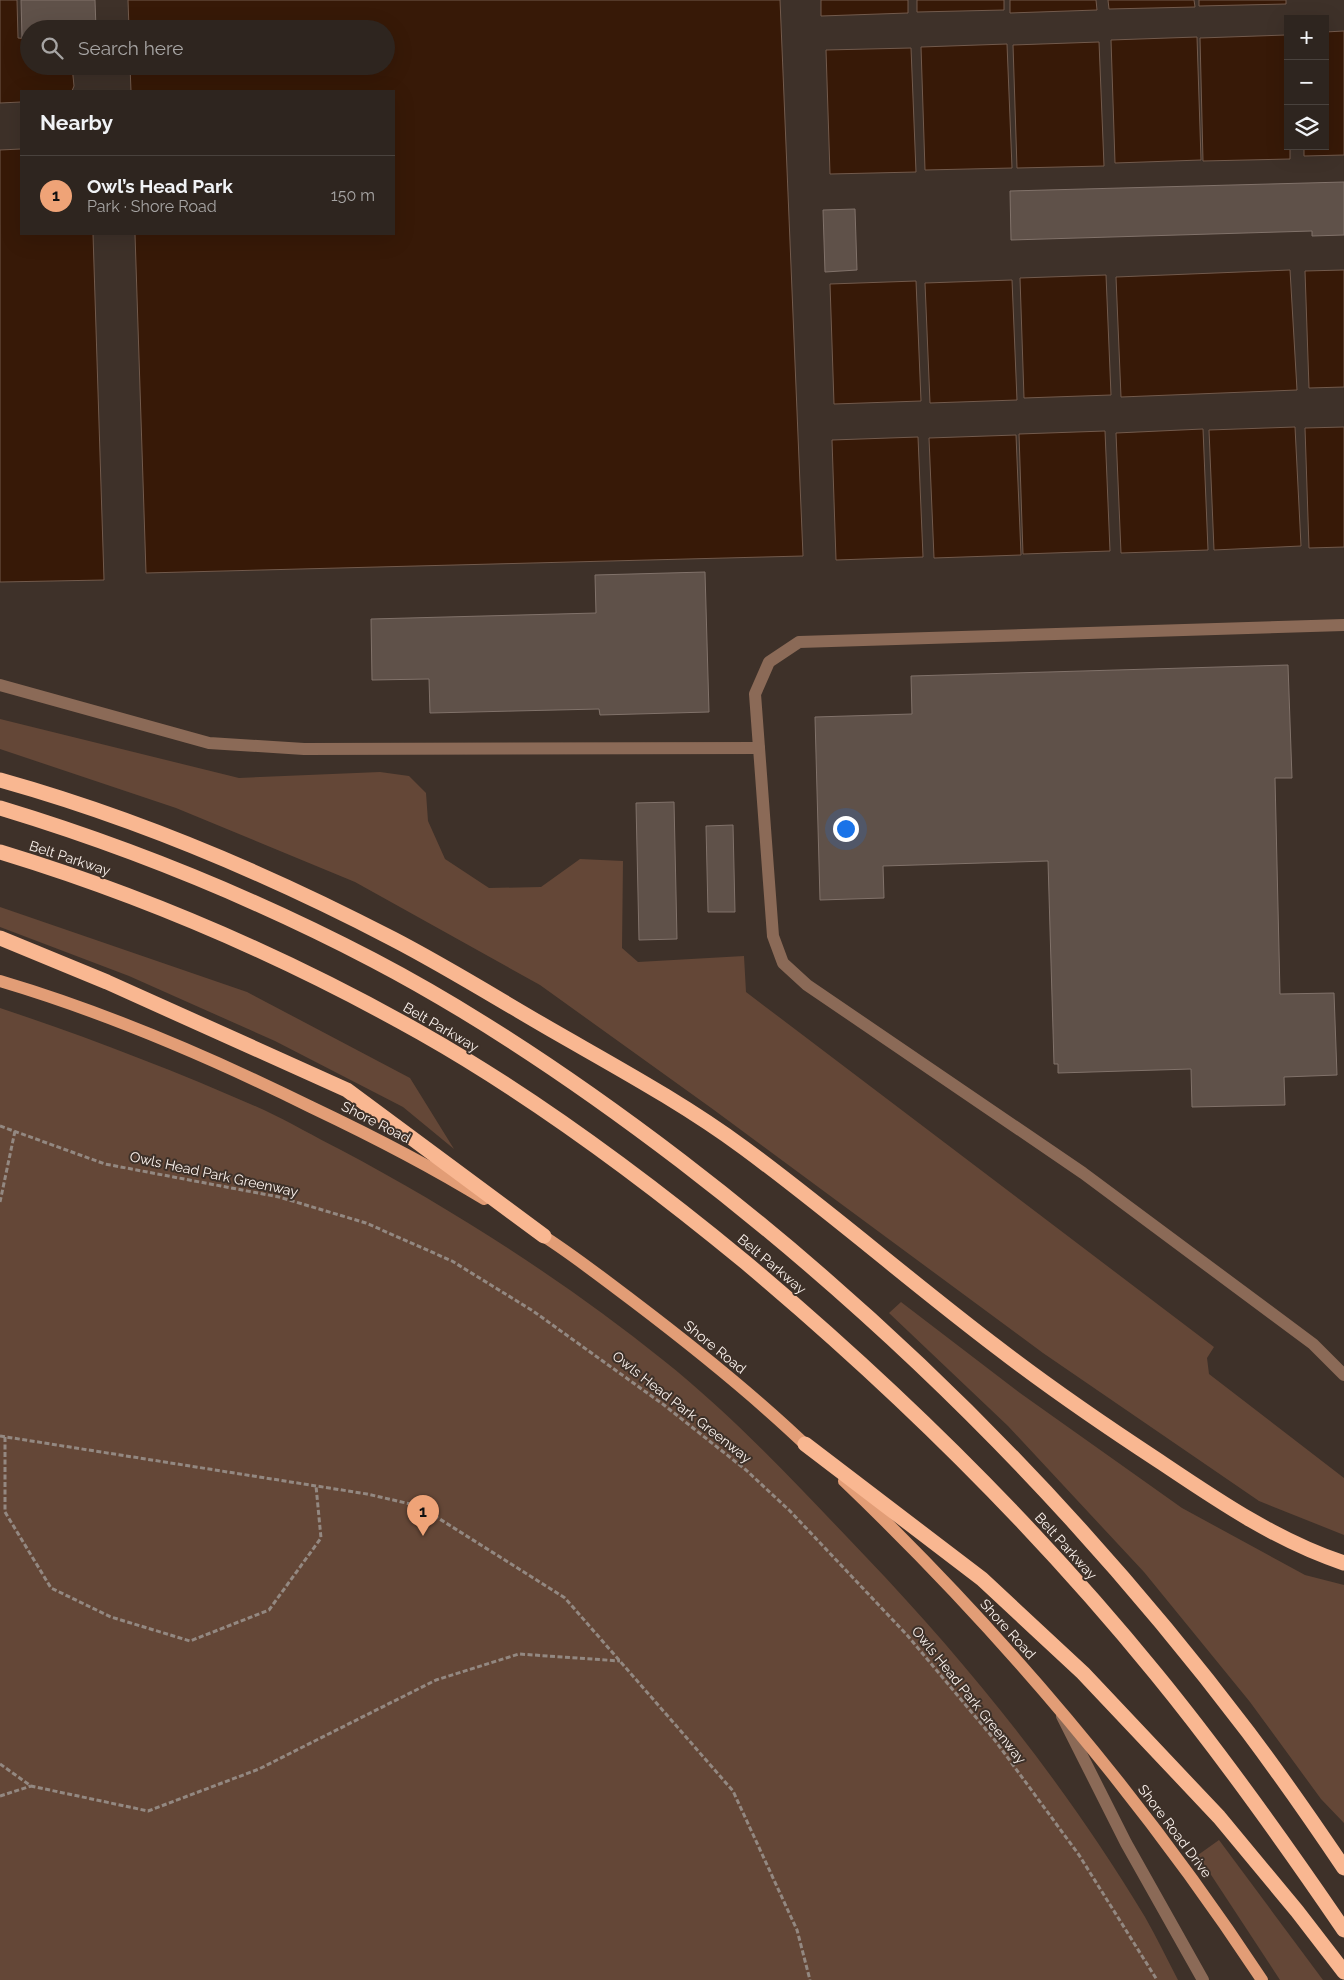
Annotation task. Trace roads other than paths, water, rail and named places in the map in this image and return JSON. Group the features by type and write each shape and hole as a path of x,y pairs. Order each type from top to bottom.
{"highway":[{"path":"0,780 144,827 277,882 410,948 646,1084 743,1148 997,1347 1111,1430 1244,1516 1300,1546 1344,1563"},
{"name":"Belt Parkway","path":"0,808 74,832 199,878 275,912 377,962 546,1063 603,1101 706,1180 812,1266 870,1317 959,1402 1054,1500 1143,1601 1241,1723 1295,1796 1344,1868"},
{"name":"Belt Parkway","path":"0,852 60,870 168,910 251,946 362,1001 425,1035 538,1106 662,1196 722,1244 780,1292 884,1384 982,1480 1057,1560 1130,1643 1202,1733 1344,1930"},
{"path":"0,938 107,982 347,1090 544,1236"},
{"path":"805,1444 982,1578 1083,1673 1219,1817 1272,1879 1344,1972"}],"main road":[{"name":"Shore Road","path":"0,981 92,1012 175,1043 254,1078 406,1154 544,1236 671,1330 734,1381 805,1444 920,1558 1056,1705"},
{"name":"Shore Road Drive","path":"1056,1705 1158,1831 1262,1980"}],"street":[{"path":"1344,624 798,642 769,662 755,694 773,936 783,963 806,985 1083,1172 1313,1344 1344,1375"},
{"path":"0,685 208,743 304,749 759,748"},
{"name":"Shore Road","path":"1056,1705 1126,1843 1203,1980"}],"place":[{"name":"Owl’s Head Park","path":"423,1536"}]}
